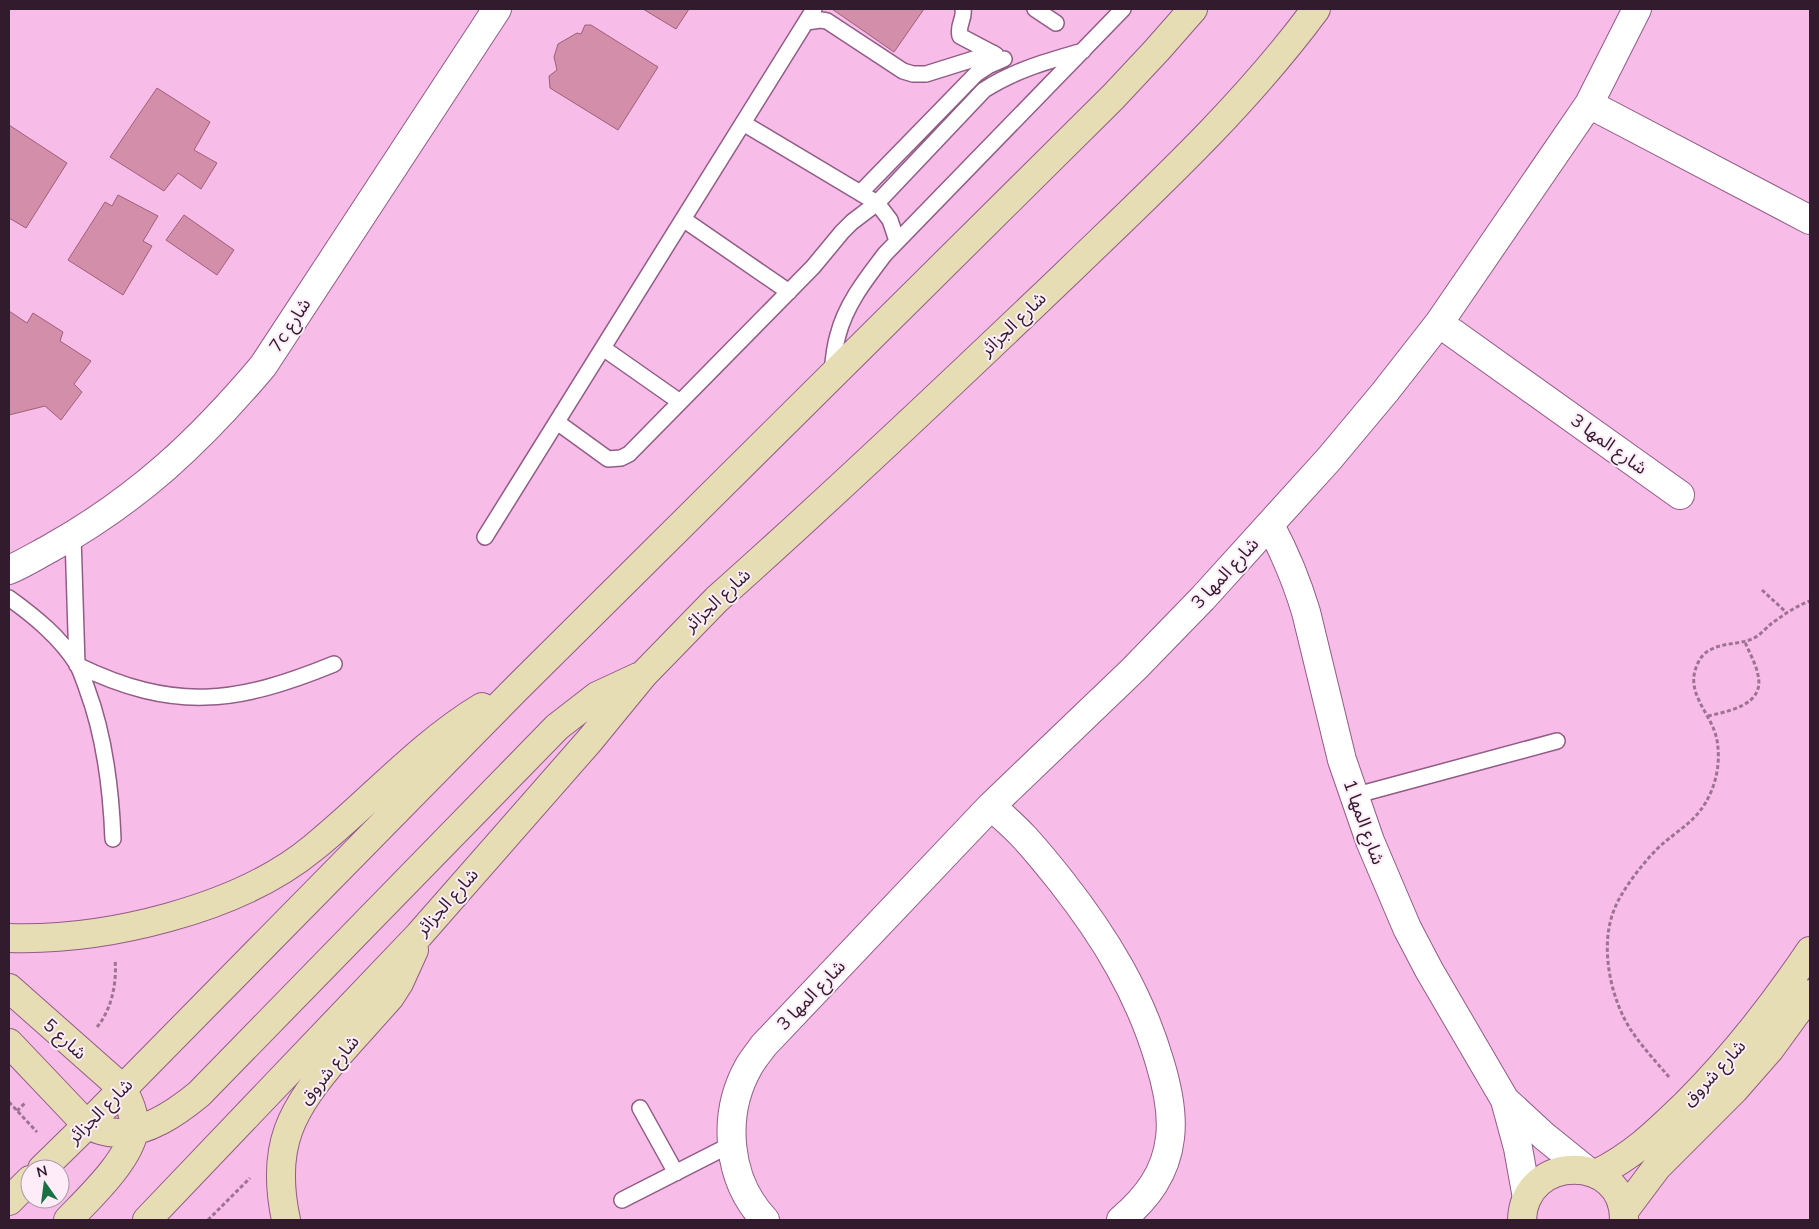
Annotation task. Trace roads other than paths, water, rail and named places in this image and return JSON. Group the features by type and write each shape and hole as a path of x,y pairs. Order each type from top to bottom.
{"main road":[{"name":"شارع الجزائر","path":"52,1159 516,689 1113,96 1193,9"},
{"name":"شارع الجزائر","path":"147,1220 418,935 590,740 644,674 717,599 983,354 1213,131 1257,83 1316,9"},
{"path":"9,1042 87,1125 116,1133 134,1130 157,1122 179,1110 199,1094 557,727 597,696 644,674"},
{"path":"9,938 58,937 147,922 182,913 250,887 282,870 311,850 436,738 475,712 516,689"},
{"name":"شارع شروق","path":"286,1220 281,1197 280,1174 287,1134 300,1104 316,1080 390,997 407,968 418,935"},
{"name":"شارع شروق","path":"1591,1172 1638,1149 1651,1139 1720,1069 1752,1031 1810,951"},
{"name":"شارع 5","path":"9,988 122,1088"},
{"name":"شارع شروق","path":"1624,1216 1657,1167 1734,1090 1770,1049 1810,994"},
{"path":"68,1220 112,1173 125,1152 134,1130 130,1102 122,1088"},
{"path":"1522,1213 1537,1184 1551,1174 1568,1169 1591,1172 1606,1181 1621,1200 1624,1216"},
{"path":"9,1201 20,1190"}],"street":[{"name":"7c شارع","path":"9,570 73,536 107,514 150,482 191,446 228,408 263,366 497,9"},
{"name":"شارع المها 3","path":"765,1220 746,1196 736,1171 732,1144 732,1118 738,1091 749,1066 764,1045 991,806 1134,669 1270,525 1373,407 1439,323 1589,104 1638,9"},
{"path":"1589,104 1810,220"},
{"name":"شارع المها 3","path":"1439,323 1680,495"},
{"name":"شارع المها 1","path":"1270,525 1291,568 1306,612 1332,723 1353,796 1370,841 1407,928 1429,970 1505,1100 1518,1148 1522,1213"},
{"path":"991,806 1024,837 1071,894 1100,934 1139,1003 1153,1038 1164,1075 1170,1112 1170,1138 1165,1162 1154,1186 1138,1206 1121,1220"},
{"name":"شارع المها 1","path":"1505,1100 1544,1136 1591,1172"}],"lane":[{"path":"485,537 814,9"},
{"path":"963,9 963,18 959,26 960,36 1024,68"},
{"path":"1035,9 1056,23"},
{"path":"831,377 838,335 846,313 859,288 897,241 1123,9"},
{"path":"806,22 827,21 903,71 913,74 926,74 999,56"},
{"path":"557,422 608,459 621,458 630,454 788,292 847,227 877,203 984,90 1024,68 1083,51"},
{"path":"860,193 976,74 999,56"},
{"path":"743,123 877,203 890,220 897,241"},
{"path":"683,219 788,292"},
{"path":"603,348 680,402"},
{"path":"73,536 78,665 90,698 106,759 111,803 112,839"},
{"path":"9,598 41,623 58,640 78,665 104,678 131,688 160,694 189,698 218,698 248,693 278,685 334,664"},
{"path":"1353,796 1557,742"},
{"path":"640,1108 676,1173"},
{"path":"622,1200 732,1144"}]}
